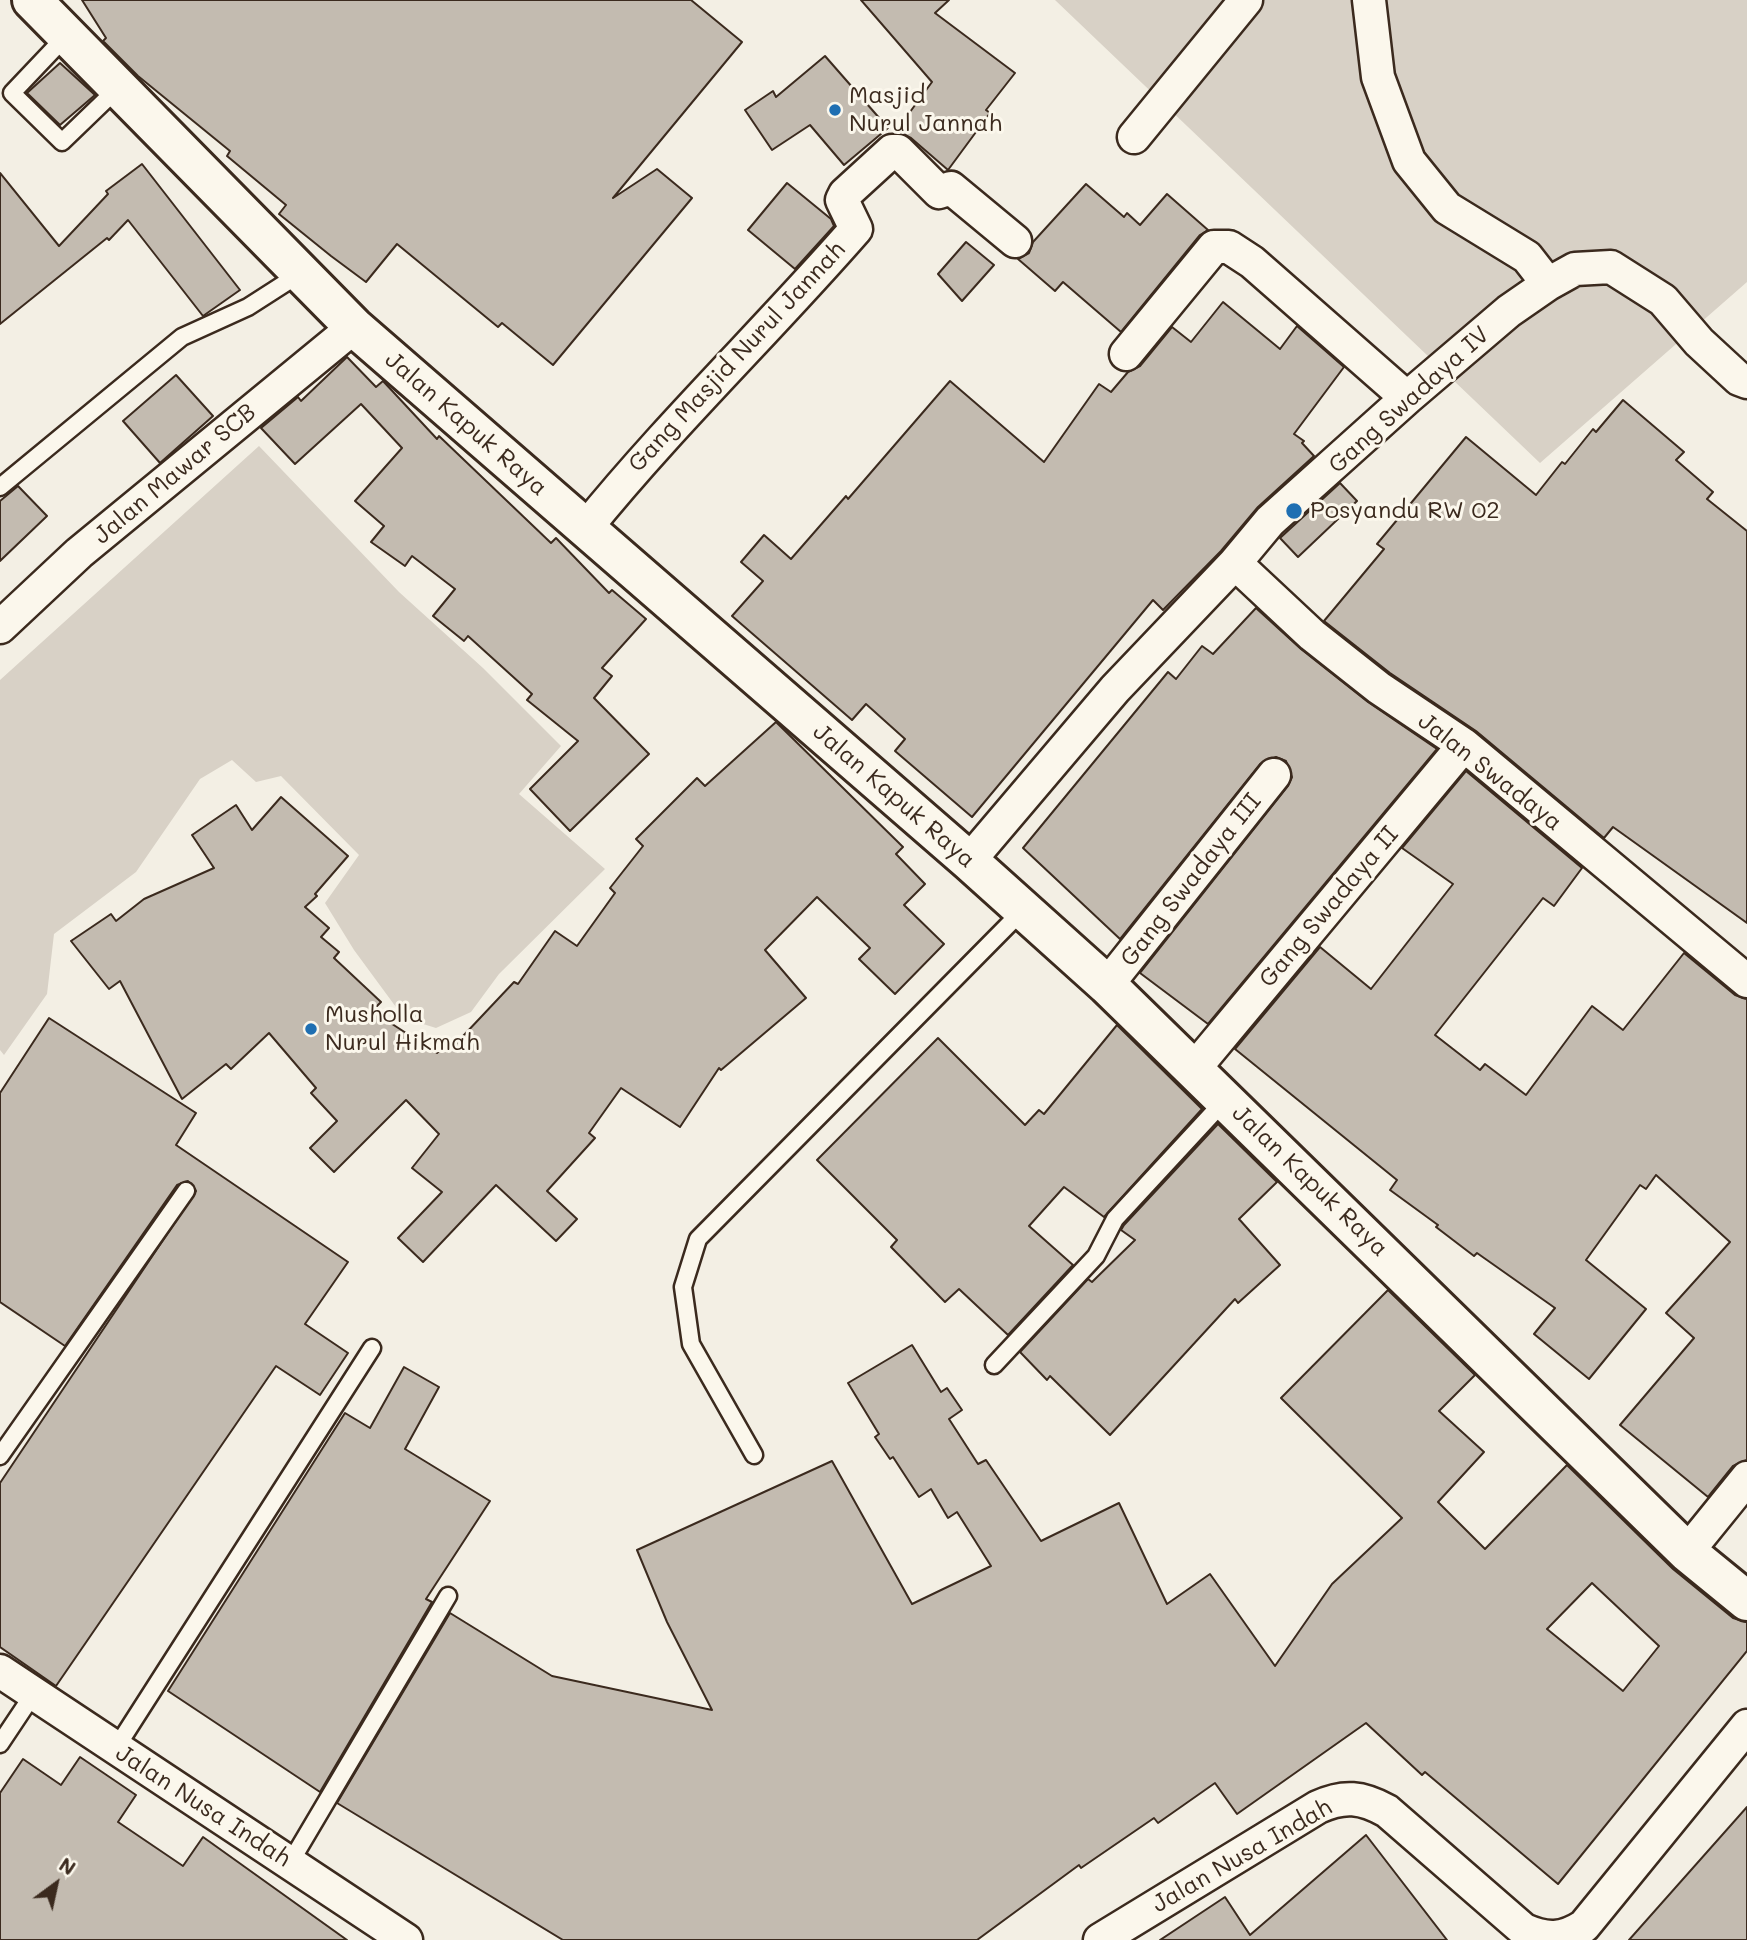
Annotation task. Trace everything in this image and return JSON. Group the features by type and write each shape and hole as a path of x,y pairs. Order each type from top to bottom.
{"main road":[{"name":"Jalan Kapuk Raya","path":"33,0 354,327 1024,909 1226,1099 1687,1552 1747,1601"}],"street":[{"path":"1134,137 1246,0"},
{"path":"1369,0 1378,77 1409,161 1447,208 1527,257 1548,284"},
{"name":"Gang Masjid Nurul Jannah","path":"585,529 632,469 796,298 856,229 842,200 845,194 892,151 898,151 939,192 951,188 1015,241"},
{"path":"1126,354 1214,247 1229,247 1252,262 1407,398"},
{"name":"Gang Swadaya IV","path":"969,861 1115,689 1235,563 1269,522 1510,310 1548,284 1575,270 1611,267 1663,300 1699,342 1739,379 1747,382"},
{"name":"Jalan Mawar SCB","path":"0,627 79,553 354,327"},
{"name":"Jalan Swadaya","path":"1235,563 1312,635 1379,688 1464,745 1747,981"},
{"name":"Gang Swadaya II","path":"1194,1069 1464,745"},
{"name":"Gang Swadaya III","path":"1107,985 1274,775"},
{"path":"1687,1552 1747,1478"},
{"name":"Jalan Nusa Indah","path":"0,1671 406,1940"},
{"name":"Jalan Nusa Indah","path":"1100,1940 1318,1807 1334,1799 1352,1798 1370,1802 1387,1811 1524,1930 1539,1938 1555,1940 1584,1926 1747,1726"}],"lane":[{"path":"66,36 12,93 62,142 118,88"},
{"path":"0,487 182,337 248,307 301,273"},
{"path":"754,1455 691,1343 683,1287 698,1239 1024,909"},
{"path":"994,1365 1096,1256 1115,1219 1226,1099"},
{"path":"0,1456 186,1191"},
{"path":"116,1748 372,1348"},
{"path":"290,1863 448,1596"},
{"path":"0,1744 34,1693"}],"shaded area":[{"path":"1055,0 1747,0 1747,282 1540,463"},
{"path":"259,446 399,592 483,668 561,746 519,794 605,869 499,974 471,1012 436,1028 404,1018 354,950 325,903 359,855 281,776 256,782 232,760 200,779 136,872 54,934 47,994 4,1055 0,1050 0,680"}],"building":[{"path":"82,0 691,0 742,42 613,198 657,169 692,198 553,365 502,323 498,327 397,244 366,282 331,256 279,214 286,205 227,156 230,151 138,76 103,41 106,38"},
{"path":"861,0 949,0 935,13 1015,73 986,110 990,113 948,170 911,138 896,131 932,82"},
{"name":"Masjid Nurul Jannah","path":"825,56 888,128 844,165 810,125 772,150 745,110 773,91 776,97"},
{"path":"60,63 95,95 60,125 27,93"},
{"path":"142,164 240,290 203,316 128,220 109,240 107,238 0,324 0,173 59,246 108,194 106,191"},
{"path":"787,183 831,219 834,226 795,269 748,230"},
{"path":"1086,184 1124,217 1127,213 1140,225 1167,194 1208,230 1200,235 1121,332 1063,282 1055,291 1018,259 1029,253 1033,242"},
{"path":"966,242 994,265 962,301 938,274"},
{"path":"1223,302 1280,349 1297,326 1344,367 1294,434 1304,441 1302,443 1314,456 1258,507 1221,551 1163,610 1153,600 972,817 895,751 905,739 866,704 852,720 732,616 763,581 741,562 764,535 791,559 846,496 848,499 950,381 1044,462 1099,384 1111,392 1128,372 1140,366 1172,327 1191,342"},
{"path":"347,357 376,387 383,381 437,439 439,436 551,543 556,538 609,593 612,590 646,619 602,668 612,676 594,698 649,754 570,831 530,789 578,741 527,700 532,694 468,636 464,641 433,616 455,589 412,556 405,566 371,542 384,526 355,501 402,448 361,404 295,464 261,428 298,397 301,401"},
{"path":"176,375 213,416 160,463 123,421"},
{"path":"1623,400 1684,452 1676,460 1713,492 1707,499 1747,531 1747,923 1613,827 1604,838 1476,731 1390,673 1324,621 1384,549 1377,544 1466,437 1536,495 1562,462 1565,464 1593,429 1596,432"},
{"path":"1340,483 1357,501 1298,557 1280,538"},
{"path":"18,486 47,516 0,561 0,501"},
{"path":"1256,608 1301,649 1368,702 1437,749 1208,1024 1140,973 1288,786 1292,777 1286,761 1276,757 1260,764 1120,939 1023,848 1168,672 1176,679 1202,646 1213,654"},
{"path":"776,722 903,847 896,854 925,884 904,905 944,944 895,994 859,959 870,948 817,897 765,950 806,998 721,1070 719,1068 680,1127 621,1088 589,1133 595,1138 547,1191 577,1219 556,1241 496,1185 423,1262 398,1238 442,1192 412,1168 439,1134 406,1100 334,1172 310,1148 337,1121 311,1093 316,1088 269,1033 231,1069 226,1064 182,1099 120,981 109,989 71,941 111,914 116,921 144,899 214,868 192,835 236,805 252,830 281,797 348,856 305,907 329,928 321,937 339,952 334,958 381,1002 372,1011 437,1053 443,1047 448,1052 514,982 518,984 555,931 577,946 615,893 610,888 643,846 636,839 697,778 705,786"},
{"path":"1466,771 1582,868 1554,906 1543,898 1435,1035 1480,1070 1485,1064 1526,1095 1592,1006 1623,1030 1684,953 1735,995 1747,999 1747,1460 1733,1466 1708,1497 1620,1425 1694,1338 1666,1313 1730,1242 1656,1175 1646,1189 1640,1185 1586,1260 1646,1309 1589,1379 1534,1334 1555,1308 1477,1253 1474,1256 1436,1227 1438,1225 1390,1190 1397,1180 1235,1049 1320,947 1371,989 1453,884 1402,848"},
{"path":"49,1018 196,1113 176,1145 348,1262 305,1324 348,1353 320,1395 276,1366 56,1686 0,1647 0,1483 196,1191 188,1181 177,1185 65,1346 0,1302 0,1093"},
{"path":"1117,1025 1202,1109 1104,1217 1064,1187 1029,1226 1073,1265 1008,1335 959,1289 945,1302 891,1247 897,1240 817,1160 938,1038 1025,1125 1039,1110 1044,1114"},
{"path":"1218,1124 1277,1182 1239,1219 1280,1265 1238,1303 1235,1299 1110,1435 1050,1376 1047,1380 1020,1352 1088,1279 1092,1282 1135,1240 1121,1230 1124,1225"},
{"path":"1388,1290 1475,1375 1439,1411 1484,1452 1438,1502 1485,1549 1567,1465 1673,1569 1733,1618 1747,1622 1747,1651 1558,1884 1425,1772 1422,1775 1366,1723 1237,1814 1215,1783 1158,1823 1154,1818 1081,1868 1079,1865 977,1940 563,1940 337,1803 450,1613 552,1676 712,1710 667,1622 637,1550 832,1461 912,1604 991,1566 957,1512 948,1518 931,1489 919,1497 893,1457 890,1459 875,1437 879,1434 848,1383 912,1345 941,1392 947,1388 962,1410 949,1419 978,1464 986,1460 1041,1541 1119,1503 1167,1604 1210,1574 1275,1666 1332,1584 1402,1518 1281,1398","holes":["1592,1583 1659,1646 1623,1691 1547,1629"]},
{"path":"404,1367 439,1387 405,1449 490,1501 426,1599 432,1602 320,1792 168,1691 345,1413 370,1428"},
{"path":"80,1757 136,1795 118,1822 183,1866 203,1837 347,1940 0,1940 0,1793 23,1759 61,1785"},
{"path":"1747,1807 1747,1940 1629,1940"},
{"path":"1366,1835 1447,1940 1160,1940 1225,1897 1250,1935"}],"place":[{"name":"Masjid Nurul Jannah","path":"835,110"},
{"name":"Posyandu RW 02","path":"1294,511"},
{"name":"Musholla Nurul Hikmah","path":"311,1029"}]}
